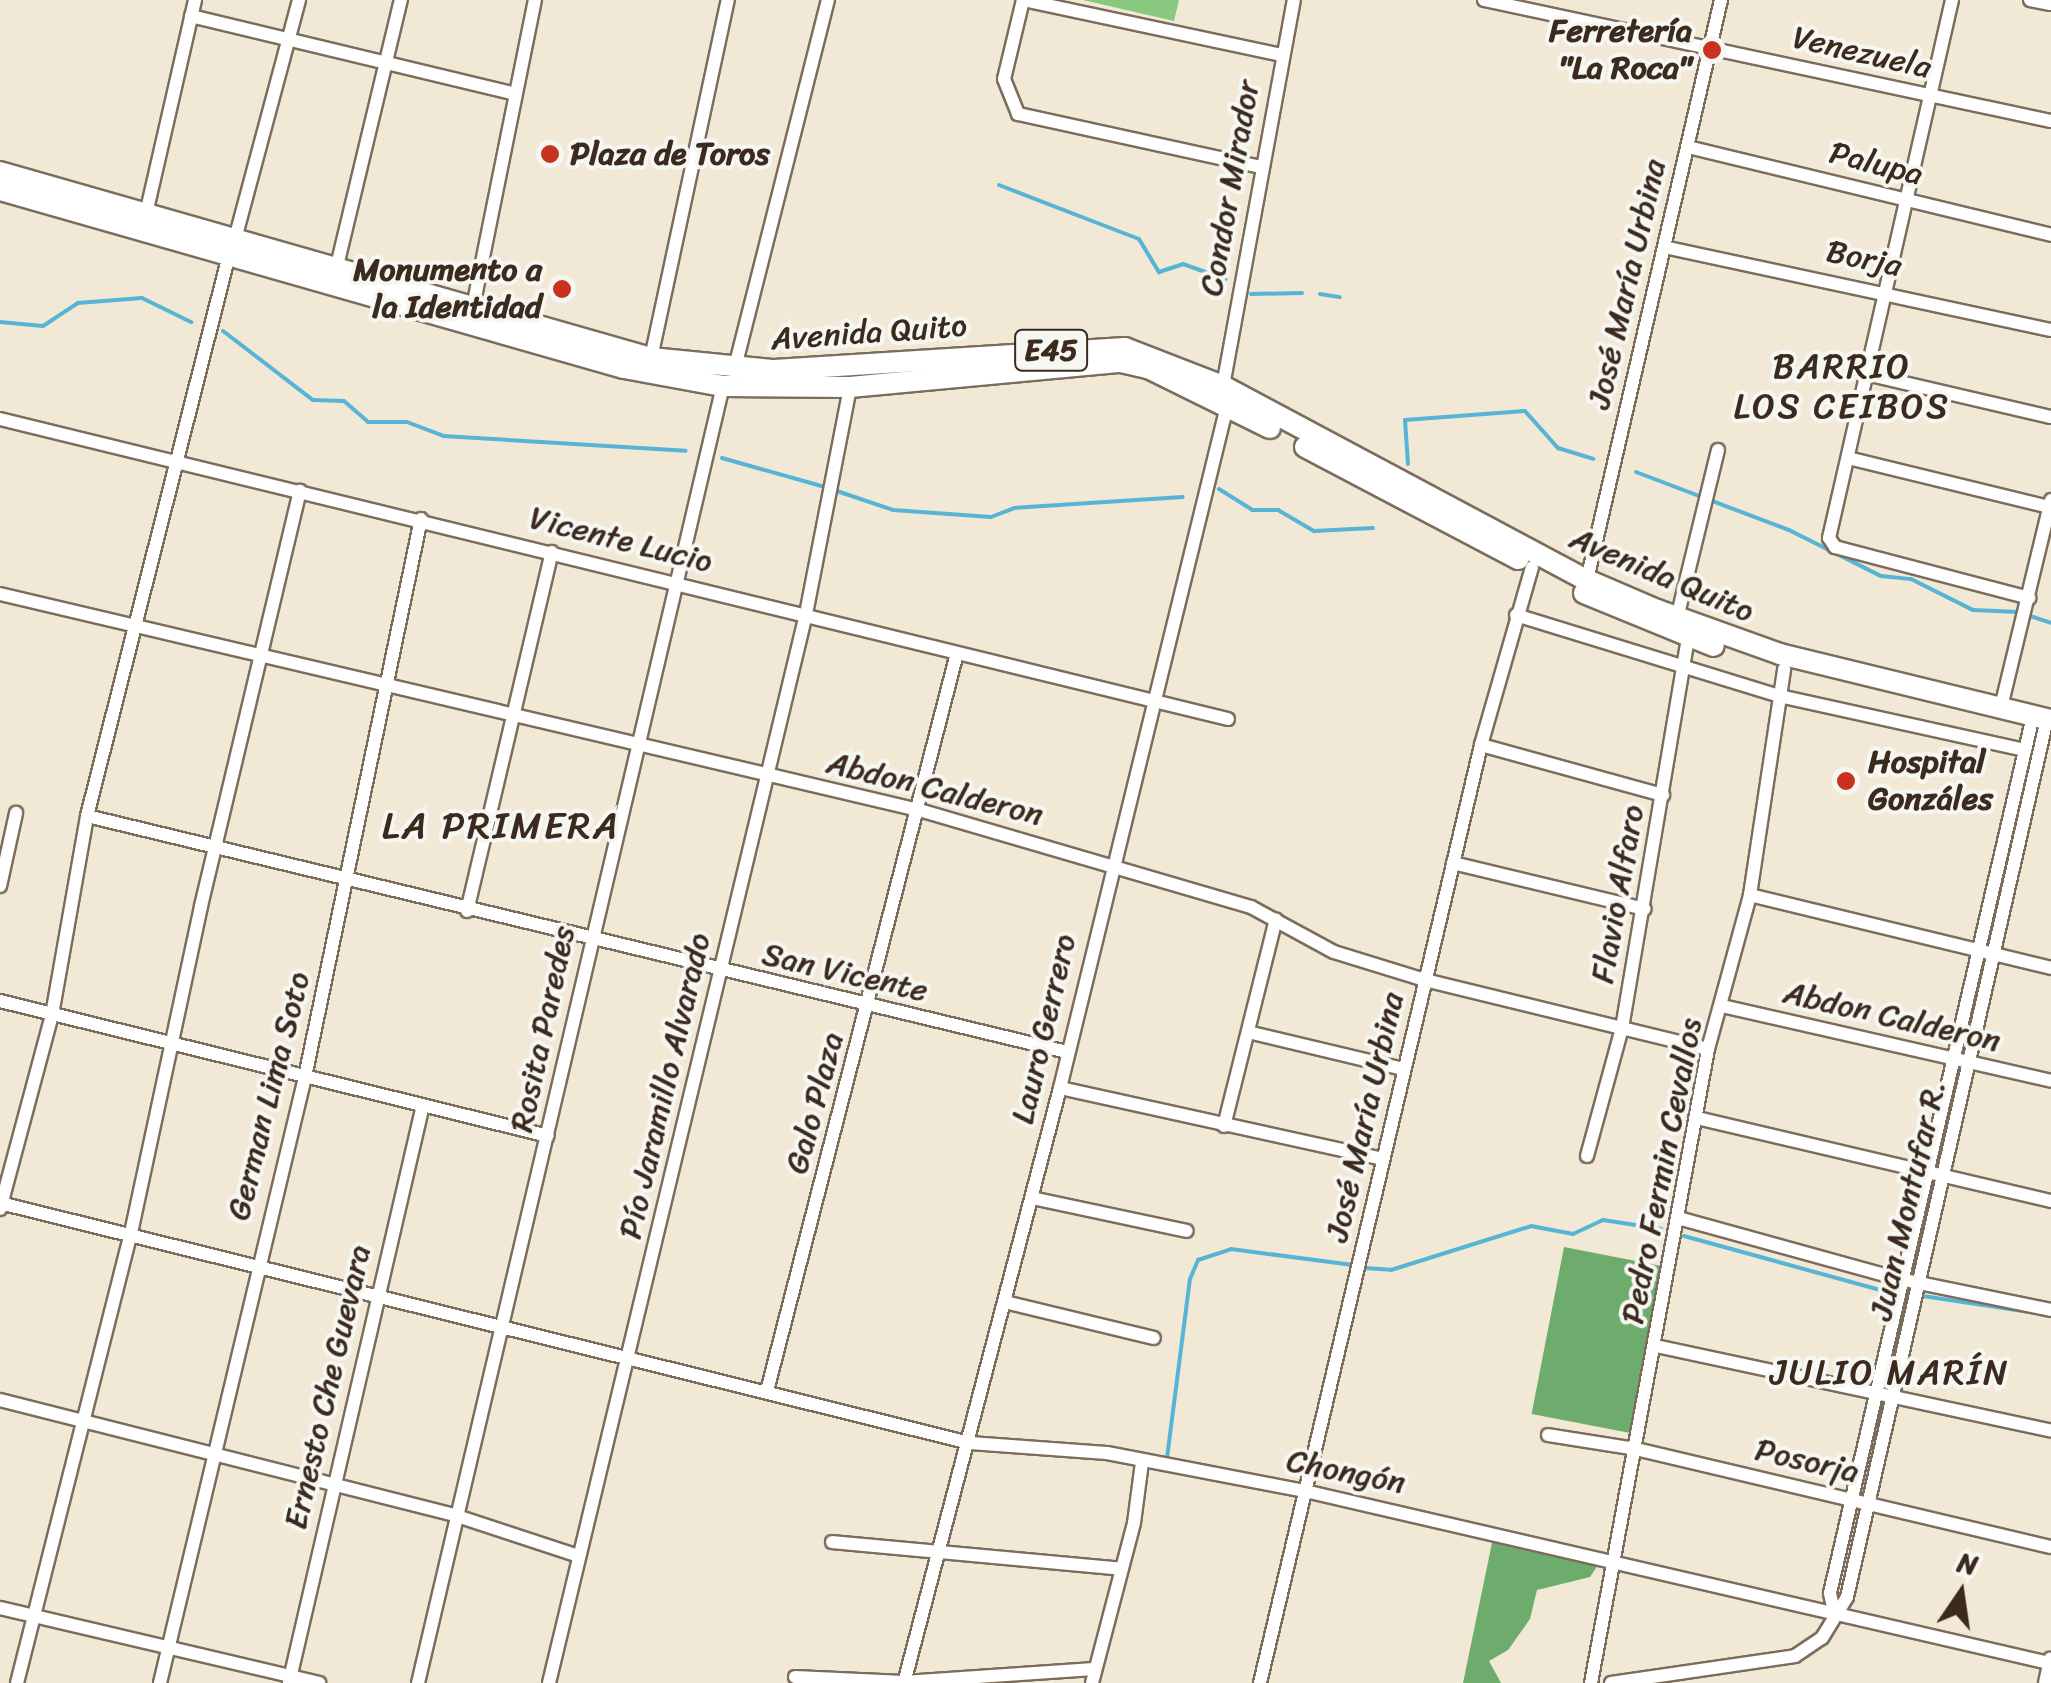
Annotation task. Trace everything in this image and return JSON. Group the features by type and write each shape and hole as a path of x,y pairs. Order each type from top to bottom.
{"highway":[{"name":"Avenida Quito","path":"0,172 146,214 232,247 624,368 850,387 1106,362 1148,368 1225,396 1586,580 1677,618 1780,654 2001,708 2044,727"},
{"name":"Avenida Quito","path":"0,190 336,270 728,378 1092,346 1151,355 1532,567 1688,638 1784,669 2044,727"}],"street":[{"path":"146,214 195,0"},
{"path":"0,1205 52,1014 87,816 298,0"},
{"path":"336,270 402,0"},
{"path":"473,307 536,0"},
{"path":"652,358 728,0"},
{"name":"Rosita Paredes","path":"418,1683 636,748 828,0"},
{"path":"1260,168 1018,114 1004,80 1023,0 1282,55"},
{"name":"Condor Mirador","path":"1225,396 1260,168 1294,0"},
{"name":"Venezuela","path":"1484,0 2051,122"},
{"name":"José María Urbina","path":"1586,580 1721,0"},
{"path":"1952,0 1830,543 2028,600"},
{"path":"2030,0 2051,4"},
{"path":"191,16 515,94"},
{"name":"Palupa","path":"1688,147 2051,235"},
{"name":"Borja","path":"1664,247 1886,291 2051,330"},
{"path":"1866,374 2051,416"},
{"name":"Pío Jaramillo Alvarado","path":"550,1683 721,974 764,775 806,614 850,387"},
{"name":"Lauro Gerrero","path":"904,1682 1060,1088 1225,396"},
{"name":"Vicente Lucio","path":"0,419 678,581 1228,719"},
{"path":"1677,618 1718,450"},
{"path":"1848,458 2050,504 2001,708"},
{"path":"17,1683 132,1233 216,845 300,491"},
{"name":"German Lima Soto","path":"160,1683 305,1077 422,519"},
{"path":"467,911 508,717 552,552"},
{"name":"José María Urbina","path":"1260,1683 1481,746 1532,567"},
{"name":"Abdon Calderon","path":"0,594 636,748 919,810 1111,862 1276,919 1334,952 1426,980 1708,1049"},
{"path":"1516,615 1779,696 2025,750"},
{"name":"Flavio Alfaro","path":"1587,1156 1622,1028 1688,638"},
{"name":"Galo Plaza","path":"767,1391 957,653"},
{"name":"Pedro Fermin Cevallos","path":"1591,1683 1708,1049 1750,895 1784,669"},
{"name":"Juan Montufar R.","path":"1834,1612 1830,1593 1924,1173 2025,750 2044,727"},
{"name":"Juan Montufar R.","path":"1834,1612 1847,1598 2044,727"},
{"path":"1481,746 1663,795"},
{"path":"0,886 16,814"},
{"name":"San Vicente","path":"87,816 216,845 721,974 869,1004 1068,1052"},
{"path":"1453,863 1645,909"},
{"path":"1750,895 2051,968"},
{"path":"1224,1126 1276,919"},
{"path":"0,1002 548,1136"},
{"name":"Abdon Calderon","path":"1722,1006 2051,1081"},
{"path":"1248,1032 1403,1069"},
{"path":"1060,1088 1382,1160"},
{"name":"Ernesto Che Guevara","path":"290,1679 332,1483 423,1105"},
{"path":"1697,1118 2051,1201"},
{"path":"1032,1198 1187,1231"},
{"name":"Chongón","path":"0,1205 132,1233 376,1298 628,1356 970,1442 1142,1462 1305,1491 2050,1660"},
{"path":"1678,1218 1900,1279 2051,1310"},
{"path":"1005,1302 1154,1338"},
{"path":"1656,1346 1876,1390 2051,1432"},
{"path":"0,1400 457,1516 579,1556"},
{"name":"Posorja","path":"1548,1435 1636,1449 2051,1548"},
{"path":"795,1678 904,1682 1093,1676 1121,1569 1142,1462"},
{"path":"832,1542 940,1549 1121,1569"},
{"path":"0,1608 318,1683"},
{"path":"1612,1683 1795,1656 1822,1638 1834,1612"},
{"path":"2045,1683 2050,1660"}],"green space":[{"path":"1083,0 1179,0 1174,21"},
{"path":"1564,1247 1664,1266 1632,1433 1532,1414"},
{"path":"1493,1538 1600,1562 1590,1577 1537,1590 1530,1619 1508,1650 1489,1661 1501,1683 1463,1683"}],"waterway":[{"path":"999,185 1139,239 1159,272 1183,264 1225,279"},
{"path":"1251,294 1302,293"},
{"path":"1320,294 1340,297"},
{"path":"0,322 43,326 78,303 142,298 191,322"},
{"path":"223,331 313,400 344,401 368,422 407,422 443,436 686,451"},
{"path":"1408,464 1405,420 1525,411 1558,448 1593,459"},
{"path":"722,458 825,487"},
{"path":"1636,472 1789,530 1881,576 1911,579 1973,610 2018,612"},
{"path":"1219,489 1252,510 1278,510 1314,531 1373,528"},
{"path":"834,490 893,510 991,517 1014,508 1183,497"},
{"path":"2027,615 2051,623"},
{"path":"1365,1268 1391,1270 1531,1226 1573,1234 1603,1220 1661,1229"},
{"path":"1684,1236 1888,1292"},
{"path":"1167,1458 1190,1279 1198,1260 1231,1249 1353,1265"},
{"path":"1923,1296 2036,1313"}],"place":[{"name":"Ferretería \"La Roca\"","path":"1712,50"},
{"name":"Plaza de Toros","path":"550,154"},
{"name":"Monumento a la Identidad","path":"562,289"},
{"name":"Hospital Gonzáles","path":"1846,781"}],"district":[{"name":"BARRIO LOS CEIBOS","path":"1842,386"},
{"name":"LA PRIMERA","path":"501,826"},
{"name":"JULIO MARÍN","path":"1890,1372"}]}
